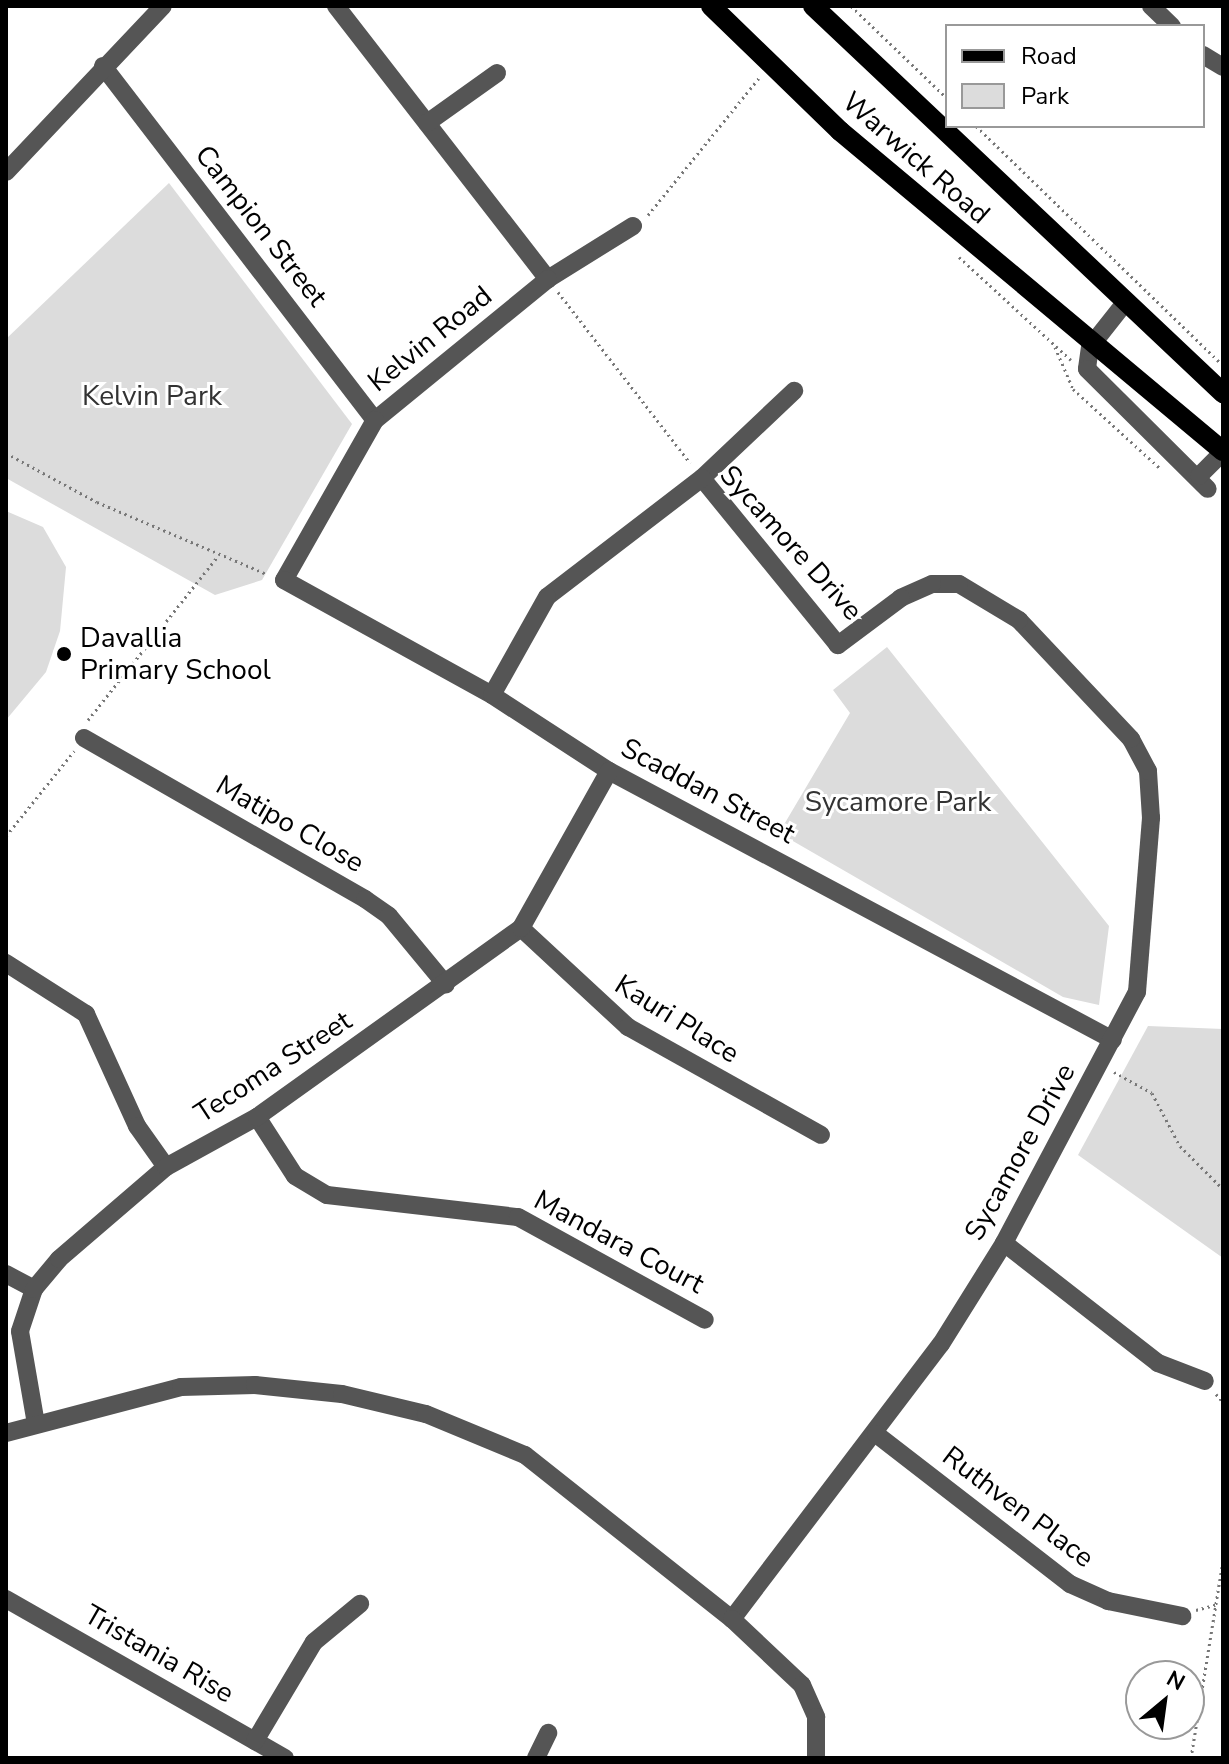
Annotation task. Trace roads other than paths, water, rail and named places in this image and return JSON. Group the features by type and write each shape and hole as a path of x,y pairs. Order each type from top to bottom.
{"main road":[{"name":"Warwick Road","path":"711,6 840,131 1090,347 1223,451"},
{"name":"Warwick Road","path":"813,6 1124,304 1223,393"}],"street":[{"path":"6,172 163,6"},
{"path":"336,6 548,279"},
{"path":"1151,6 1170,24"},
{"path":"1205,56 1223,67"},
{"name":"Campion Street","path":"103,66 375,420"},
{"path":"427,123 497,73"},
{"name":"Kelvin Road","path":"284,580 375,420 548,279 633,226"},
{"path":"1090,347 1124,304"},
{"name":"Warwick Road","path":"1090,347 1092,378 1203,482 1223,451"},
{"path":"702,478 794,391"},
{"name":"Sycamore Drive","path":"492,695 547,597 702,478 838,645 901,598 932,584 959,584 1019,620 1131,739 1148,771 1151,818 1137,992 1004,1243 876,1434 732,1619"},
{"name":"Scaddan Street","path":"284,580 492,695 609,771 1113,1040"},
{"name":"Matipo Close","path":"81,735 365,899 389,916 446,985"},
{"name":"Tecoma Street","path":"34,1289 94,1224 166,1167 257,1117 446,985 521,928 609,771"},
{"name":"Kauri Place","path":"521,928 628,1027 821,1135"},
{"path":"6,963 86,1014 137,1126 166,1167"},
{"name":"Mandara Court","path":"257,1117 295,1176 327,1195 518,1217 705,1320"},
{"path":"1004,1243 1158,1363 1205,1381"},
{"path":"6,1274 34,1289 19,1357 36,1424"},
{"path":"6,1433 181,1387 255,1385 426,1414 525,1455 732,1619 802,1685 816,1717 816,1758"},
{"name":"Ruthven Place","path":"876,1434 1070,1584 1108,1601 1182,1616"},
{"name":"Tristania Rise","path":"6,1599 285,1758"},
{"path":"255,1741 314,1642 360,1604"},
{"path":"536,1758 548,1733"}],"place":[{"name":"Davallia Primary School","path":"64,654"}],"park label":[{"name":"Kelvin Park","path":"152,396"},
{"name":"Sycamore Park","path":"898,802"}]}
